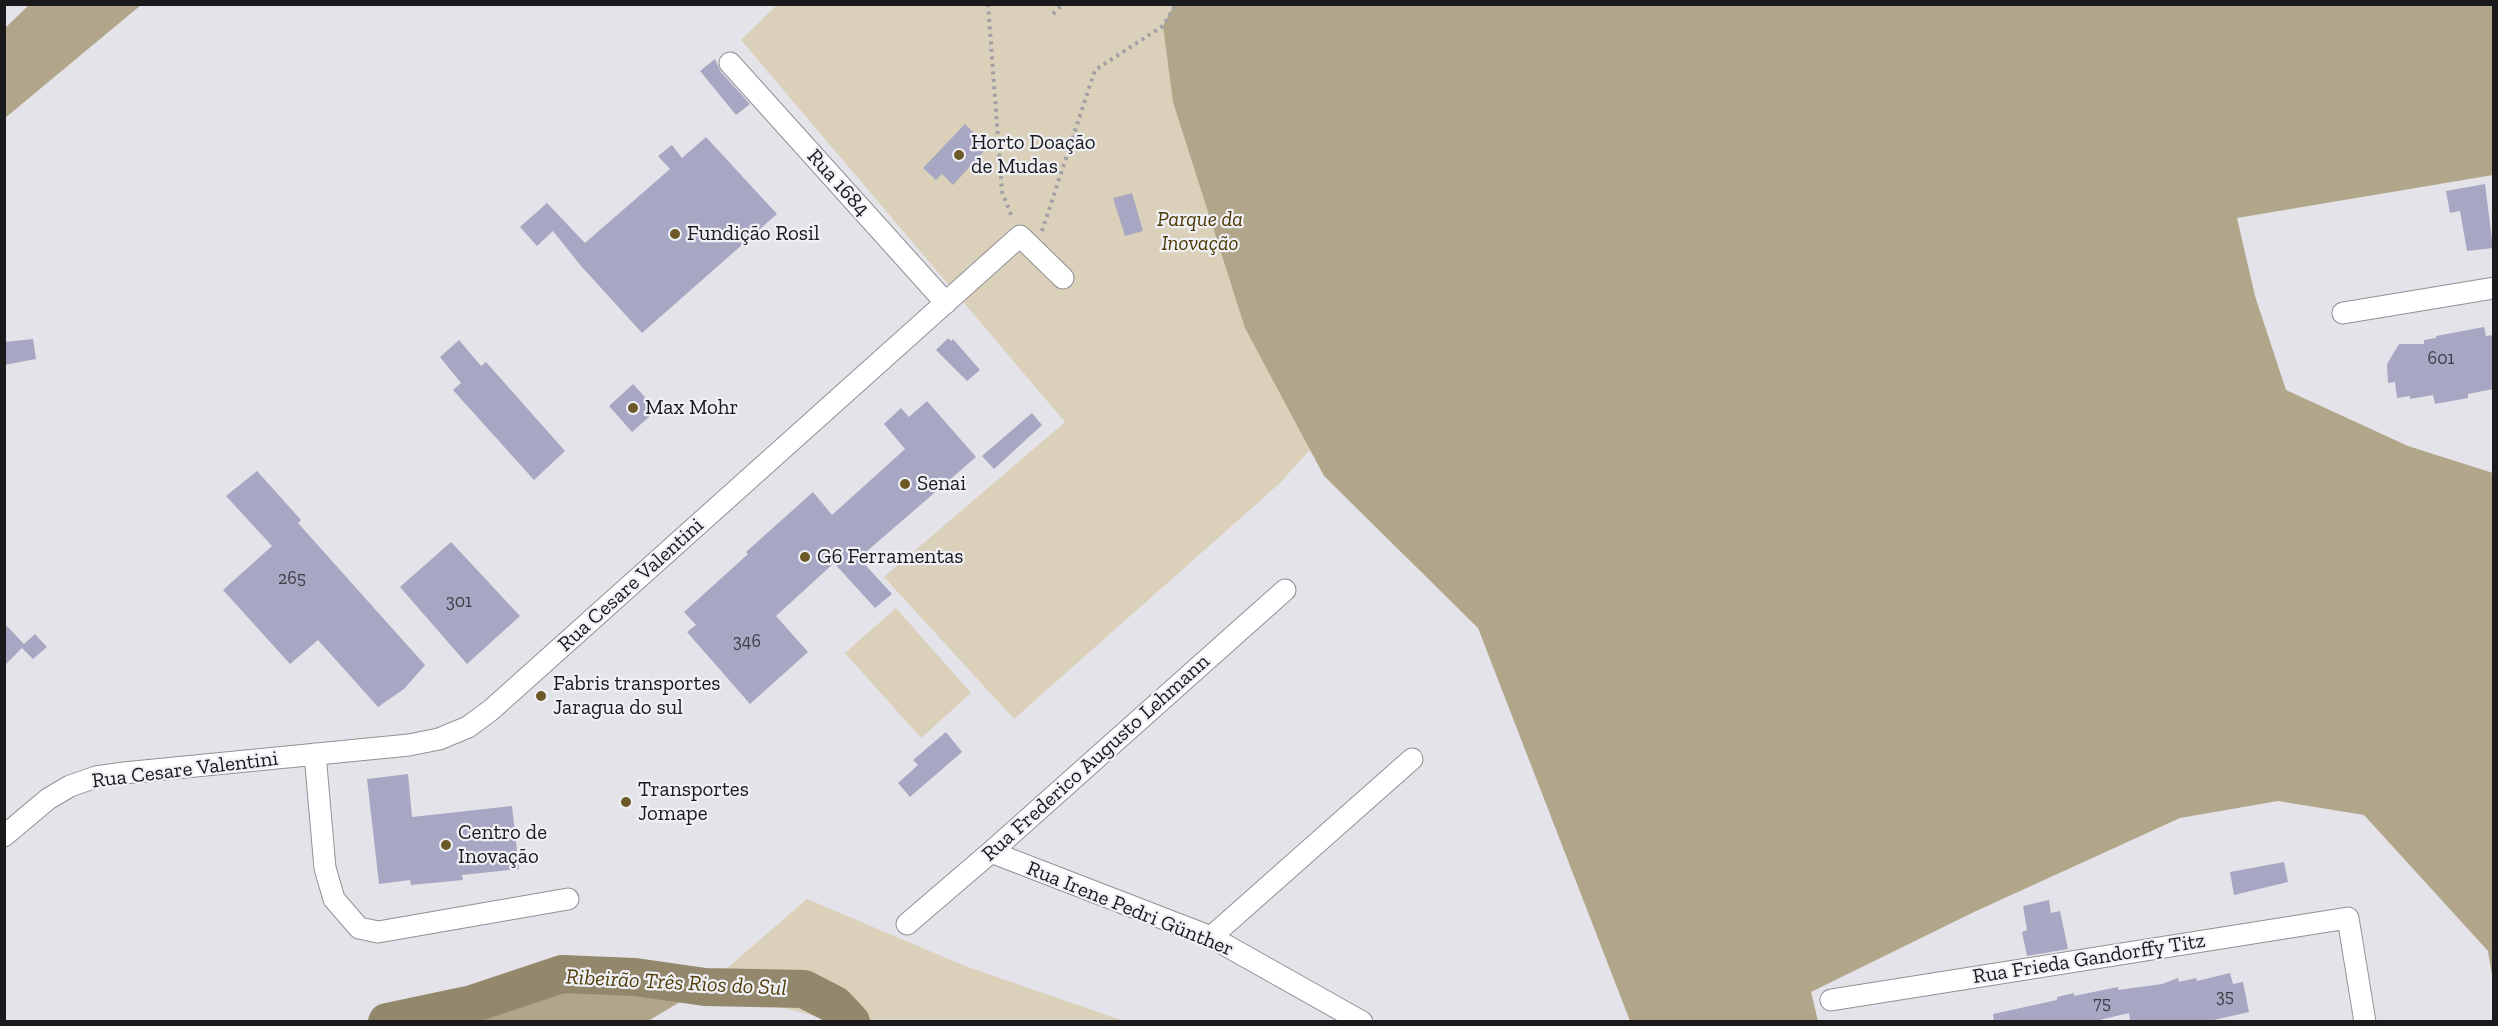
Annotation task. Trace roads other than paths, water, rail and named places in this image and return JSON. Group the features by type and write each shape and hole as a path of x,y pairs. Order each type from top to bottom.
{"street":[{"name":"Rua 1684","path":"730,63 946,303"},
{"name":"Rua Cesare Valentini","path":"4,836 48,799 70,786 96,777 409,745 439,739 468,727 491,710 946,303 1025,241 1063,278"},
{"path":"2343,313 2493,288"},
{"name":"Rua Frederico Augusto Lehmann","path":"907,924 1285,590"},
{"path":"315,754 325,868 334,899 359,928 378,932 568,899"},
{"path":"1211,937 1412,759"},
{"name":"Rua Irene Pedri Günther","path":"991,852 1211,937 1362,1022"},
{"name":"Rua Frieda Gandorffy Titz","path":"1831,1000 2348,918 2366,1022"}],"waterway":[{"name":"Ribeirão Três Rios do Sul","path":"387,1022 472,1004 562,974 635,977 705,987 804,989 835,1005 851,1022"}],"place":[{"name":"Horto Doação de Mudas","path":"959,155"},
{"name":"Fundição Rosil","path":"675,234"},
{"name":"Max Mohr","path":"633,408"},
{"name":"Senai","path":"905,484"},
{"name":"G6 Ferramentas","path":"805,557"},
{"name":"Fabris transportes Jaragua do sul","path":"541,696"},
{"name":"Transportes Jomape","path":"626,802"},
{"name":"Centro de Inovação","path":"446,845"}],"park label":[{"name":"Parque da Inovação","path":"1200,232"}]}
